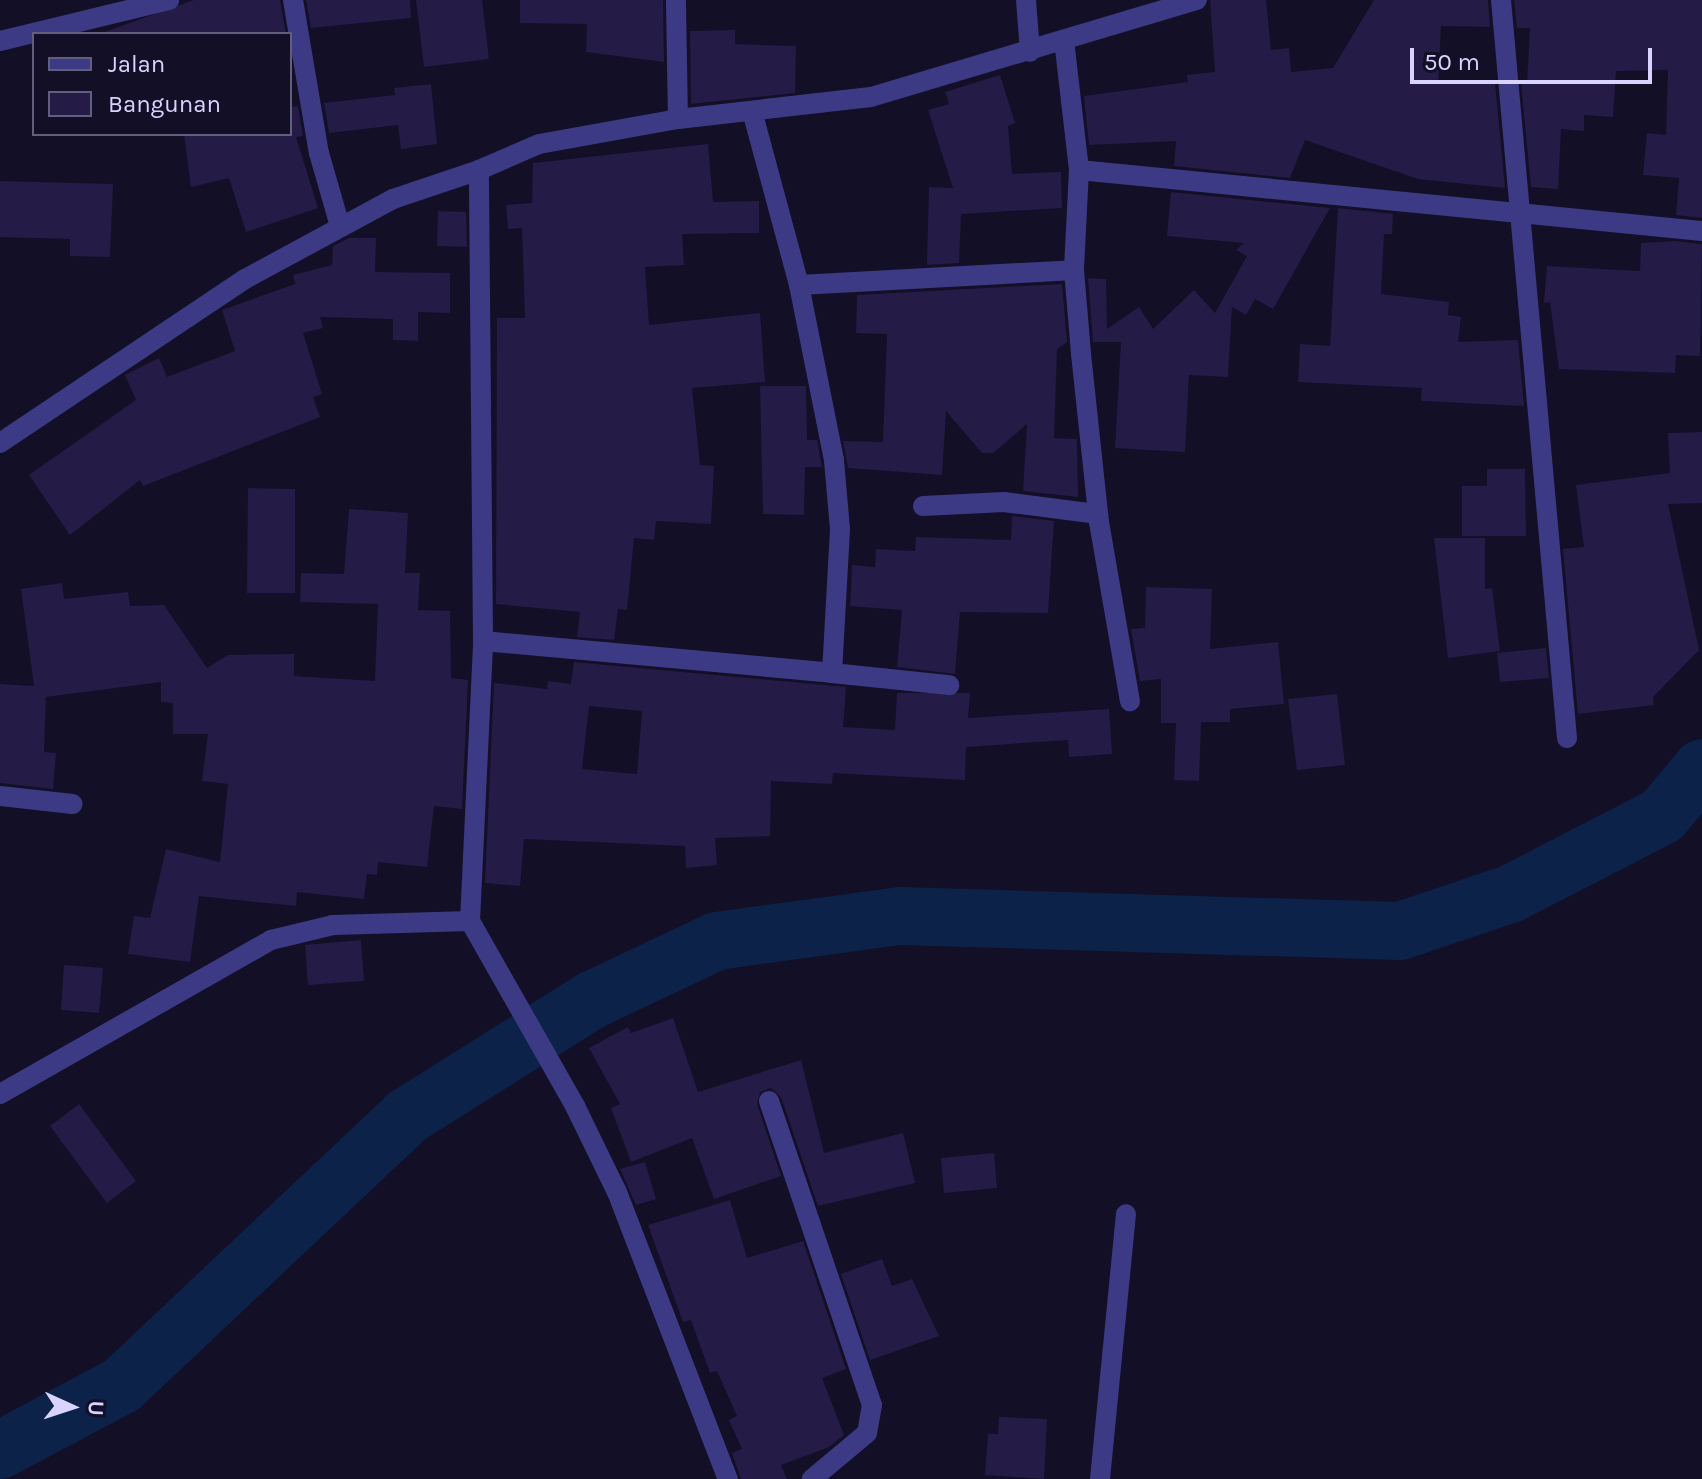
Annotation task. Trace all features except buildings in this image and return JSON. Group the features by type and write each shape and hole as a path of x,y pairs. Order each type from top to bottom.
{"street":[{"path":"37,32 169,0"},
{"path":"293,0 319,153 340,226"},
{"path":"676,0 678,119"},
{"path":"1026,0 1030,52"},
{"path":"0,443 245,279 340,226 539,144 678,119 753,114 871,97 1197,0"},
{"path":"1501,0 1567,738"},
{"path":"0,41 32,33"},
{"path":"1064,40 1079,170 1074,270 1098,514 1130,701"},
{"path":"753,114 799,285 824,402 840,529 832,673"},
{"path":"479,170 483,641 470,921 490,965 575,1106 617,1192 728,1479"},
{"path":"1079,170 1702,231"},
{"path":"799,285 1074,270"},
{"path":"923,506 1004,502 1098,514"},
{"path":"483,641 949,685"},
{"path":"0,796 73,804"},
{"path":"0,1094 271,940 333,925 470,921"},
{"path":"769,1101 872,1405 867,1433 812,1479"},
{"path":"1100,1479 1126,1214"}],"waterway":[{"path":"0,1450 122,1385 406,1117 592,1000 717,941 900,916 1400,931 1510,894 1662,816 1702,768"}]}
